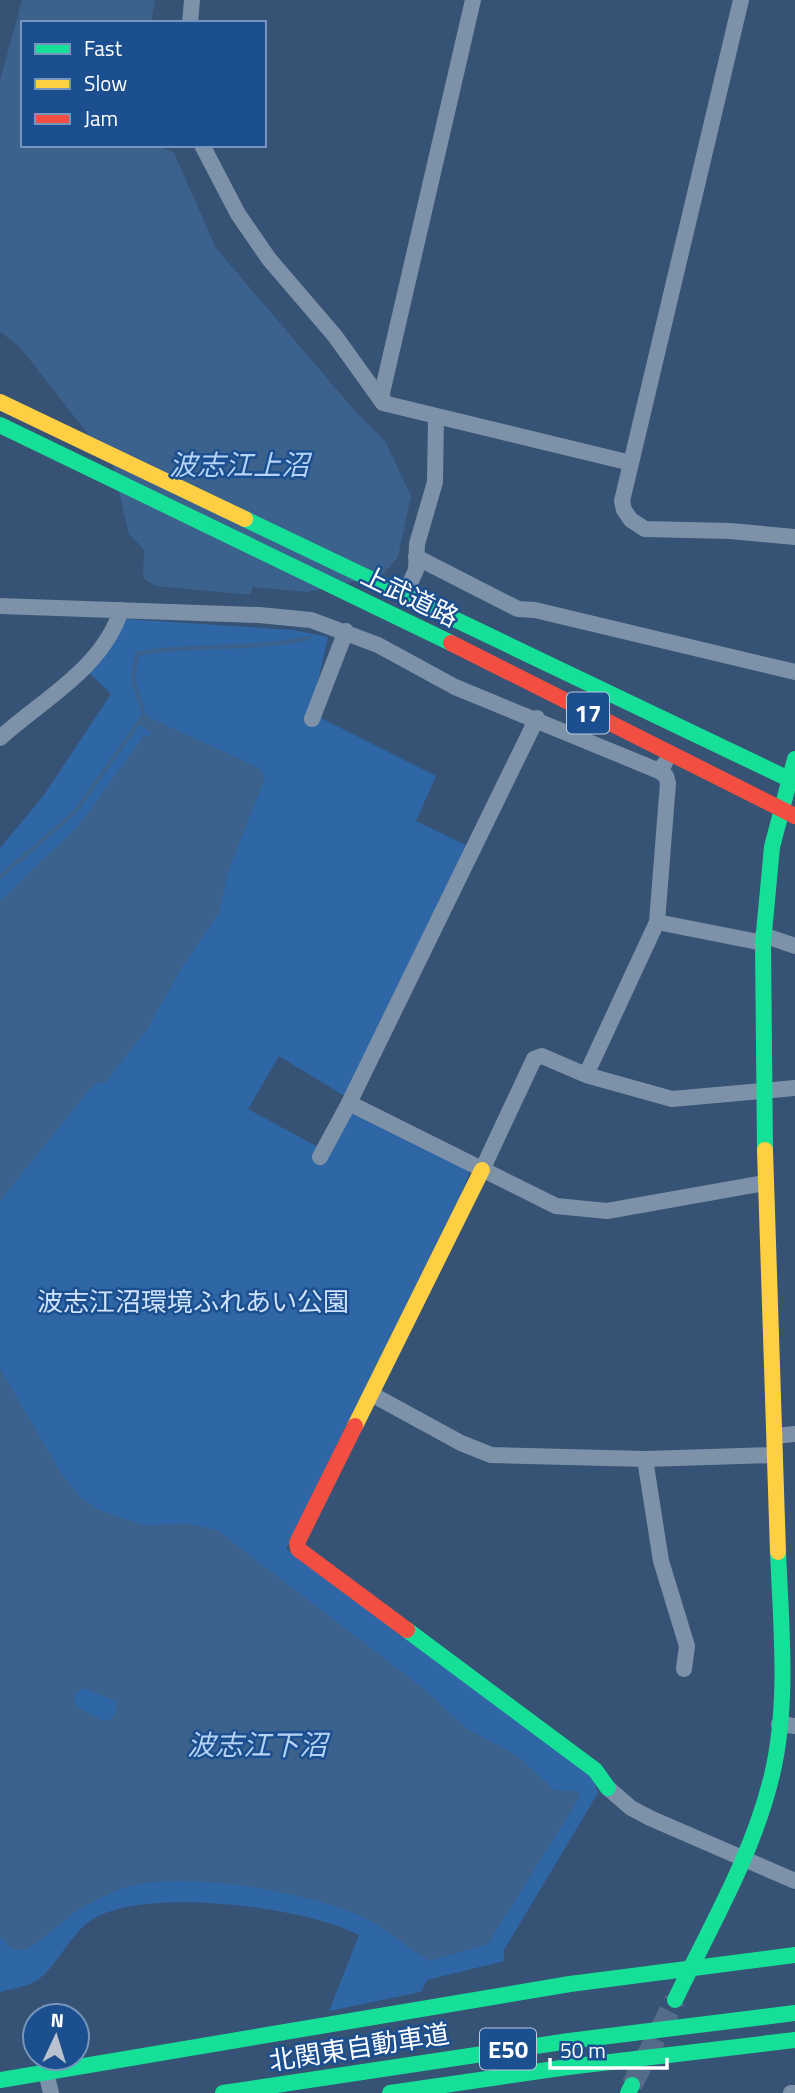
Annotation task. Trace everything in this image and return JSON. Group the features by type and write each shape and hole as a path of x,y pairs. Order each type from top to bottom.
{"main road":[{"name":"上武道路","path":"0,402 792,781"},
{"name":"上武道路","path":"6,428 381,608 788,813"},
{"path":"675,2000 742,1859 767,1793 787,1725 788,1631 775,1455 762,1091 763,939 772,847 788,813 795,759"},
{"path":"482,1170 373,1395 297,1543 298,1549 595,1770 608,1788"},
{"path":"91,2064 570,1984 795,1955"},
{"name":"北関東自動車道","path":"223,2093 569,2040 795,2013"},
{"name":"北関東自動車道","path":"390,2093 795,2040"},
{"path":"0,2080 46,2072"}],"street":[{"path":"190,21 192,0"},
{"path":"383,402 382,393 474,0"},
{"path":"741,0 622,501 624,510 645,529 730,531 795,537"},
{"path":"203,147 238,214 269,259 335,336 383,402 631,463"},
{"path":"411,581 435,482 436,416"},
{"path":"416,557 518,609 535,610 795,672"},
{"path":"0,607 272,616 311,620 382,638 455,687 537,718 666,776 668,783 657,922 586,1075"},
{"path":"0,738 78,675 111,633 121,610"},
{"path":"312,719 346,631"},
{"path":"320,1157 537,718"},
{"path":"659,771 670,755"},
{"path":"657,922 795,946"},
{"path":"482,1170 534,1059 542,1056 586,1075 672,1099 795,1088"},
{"path":"349,1103 556,1206 607,1211 765,1183"},
{"path":"373,1395 461,1443 491,1455 645,1459 775,1455"},
{"path":"775,1436 795,1434"},
{"path":"645,1459 661,1561 687,1646 684,1669"},
{"path":"608,1788 650,1818 795,1881"},
{"path":"46,2072 51,2093"}],"green space":[{"name":"波志江沼環境ふれあい公園","path":"126,619 293,630 328,637 315,695 319,717 436,776 416,821 470,847 346,1097 279,1056 248,1109 329,1153 347,1114 354,1112 471,1168 452,1221 286,1549 593,1778 598,1793 504,1950 504,1961 427,1980 421,1992 329,2011 359,1935 302,1916 226,1904 187,1902 118,1909 85,1925 36,1981 0,1992 0,848 44,795 111,694 87,671"}],"water":[{"name":"波志江上沼","path":"22,0 155,0 151,21 21,21 21,147 161,147 174,153 216,248 355,411 385,441 411,496 398,557 382,575 308,592 252,587 251,595 155,586 143,578 144,550 129,534 113,466 19,346 0,332 0,80"},
{"path":"144,715 259,768 265,778 229,869 219,913 181,969 148,1028 106,1082 98,1083 90,1089 0,1201 0,901 79,825 144,735 149,737 151,733 138,724"},
{"name":"波志江下沼","path":"0,1368 61,1473 82,1499 99,1510 144,1525 190,1524 217,1530 423,1688 466,1728 519,1757 554,1790 578,1791 580,1797 488,1944 430,1961 372,1922 340,1908 277,1891 206,1882 172,1881 118,1890 76,1911 24,1950 12,1949 0,1937","holes":["83,1688 116,1701 116,1711 111,1720 103,1721 76,1706 74,1695"]}],"waterway":[{"path":"0,877 75,812 144,715 133,679 137,654 309,638"}],"tunnel":[{"path":"632,2085 675,2000"}],"traffic: fast":[{"path":"0,425 451,643"},
{"path":"245,519 795,782"},
{"path":"765,1150 763,943 772,847 795,759"},
{"path":"675,2000 742,1862 754,1834 772,1775 781,1720 782,1692 778,1552"},
{"path":"407,1630 595,1770 608,1788"},
{"path":"0,2080 570,1984 795,1955"},
{"path":"223,2093 569,2041 795,2013"},
{"path":"390,2093 568,2067 795,2040"},
{"path":"628,2093 632,2085"}],"traffic: slow":[{"path":"0,402 245,519"},
{"path":"765,1150 778,1552"},
{"path":"355,1426 482,1170"}],"traffic: jam":[{"path":"451,643 795,816"},
{"path":"355,1426 297,1543 298,1549 407,1630"}]}
